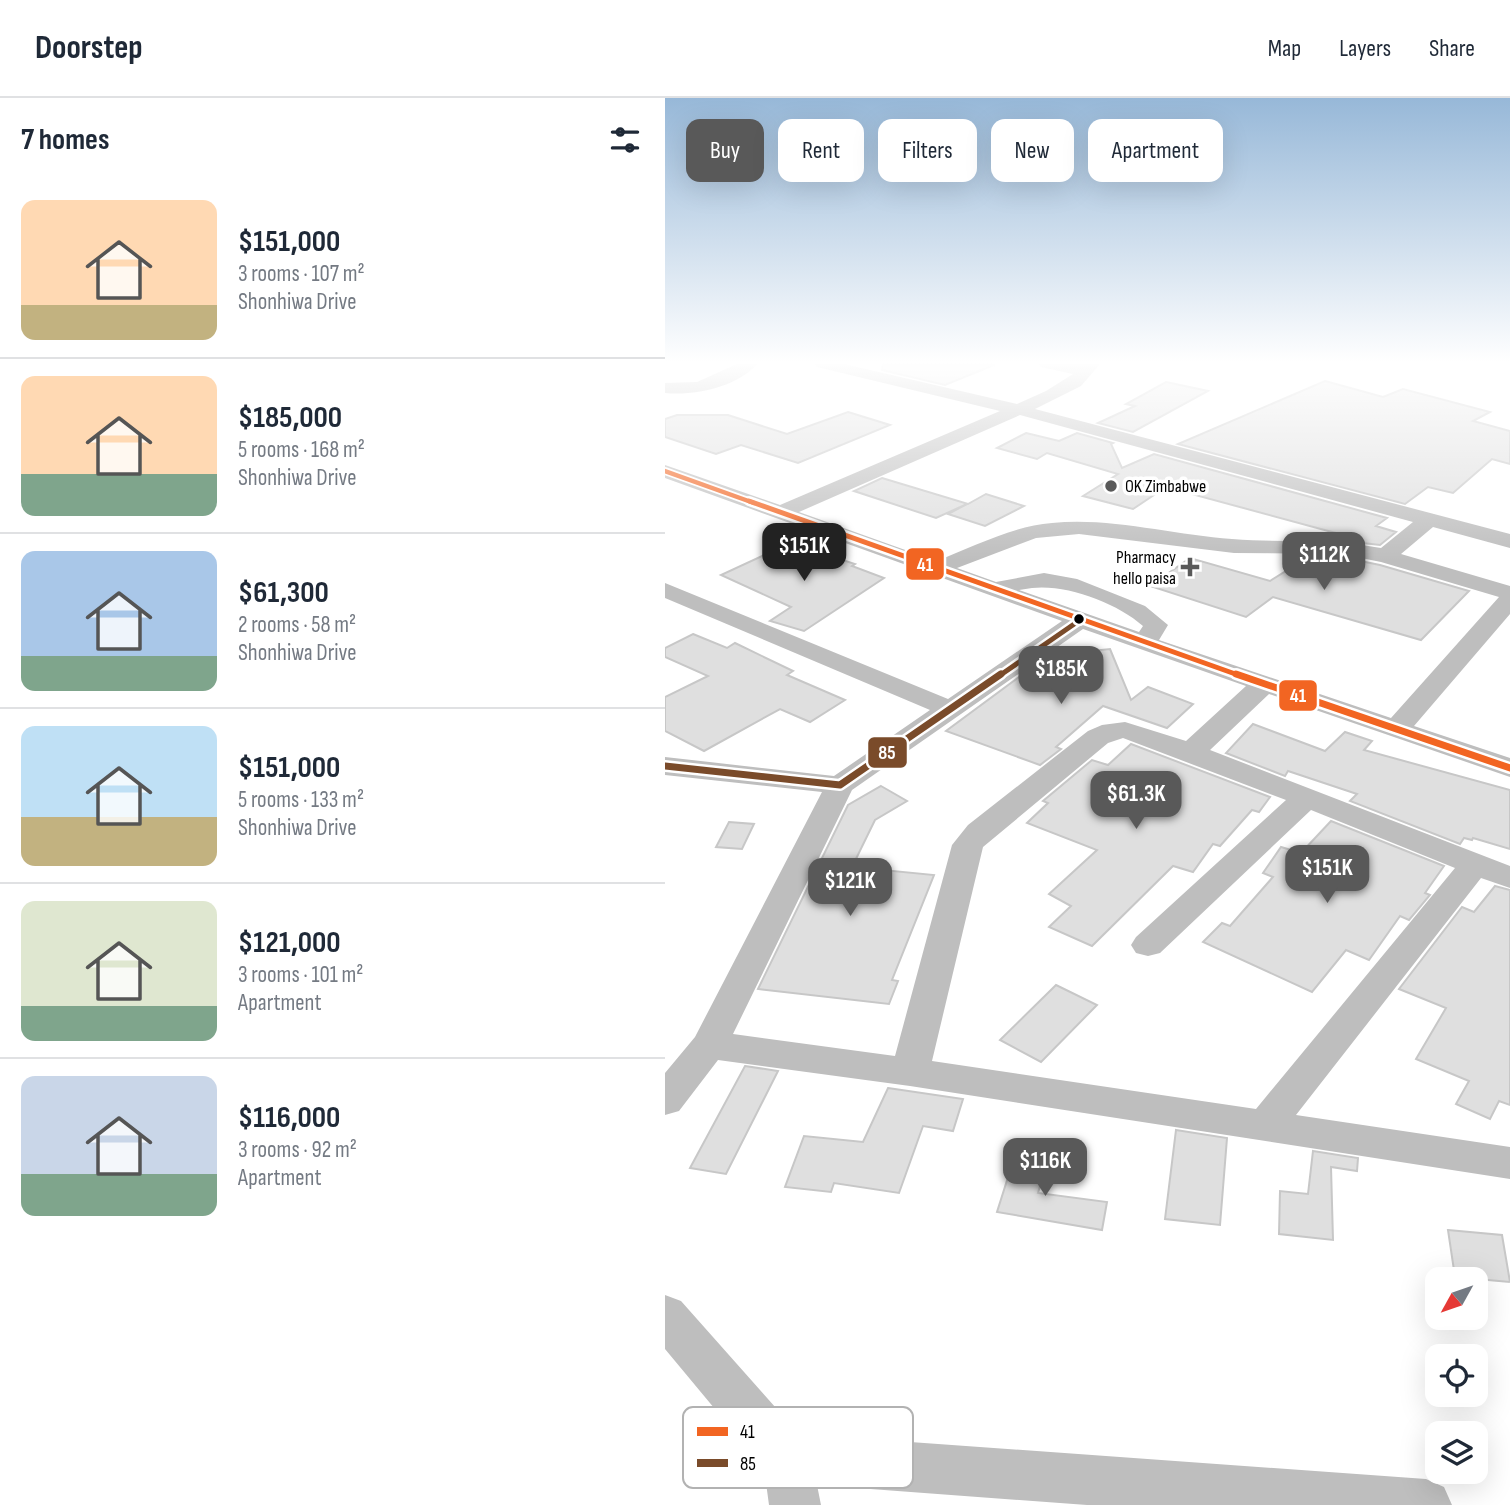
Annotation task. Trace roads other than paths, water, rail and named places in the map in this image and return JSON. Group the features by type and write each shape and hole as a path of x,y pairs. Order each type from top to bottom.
{"street":[{"path":"779,513 969,430"},
{"path":"1095,430 1510,541"},
{"path":"665,471 1263,685 1510,768"},
{"path":"1385,556 1431,518"},
{"path":"937,568 1032,531 1079,528 1234,546 1341,547 1385,556 1510,593"},
{"path":"995,589 1035,580 1058,581 1142,612 1156,625 1145,643"},
{"path":"665,590 950,709"},
{"path":"1397,728 1510,599"},
{"path":"665,1100 709,1045 840,785 1080,620"},
{"path":"1191,752 1263,685"},
{"path":"909,1072 968,845 979,832 1098,737 1112,731 1125,730 1191,752 1510,878"},
{"path":"665,766 840,785"},
{"path":"1148,945 1307,797"},
{"path":"1265,1126 1475,864"},
{"path":"709,1045 909,1072 1510,1163"},
{"path":"665,1315 743,1407"},
{"path":"913,1467 1426,1505"}],"place":[{"name":"OK Zimbabwe","path":"1111,486"},
{"name":"Pharmacy hello paisa","path":"1190,567"}]}
